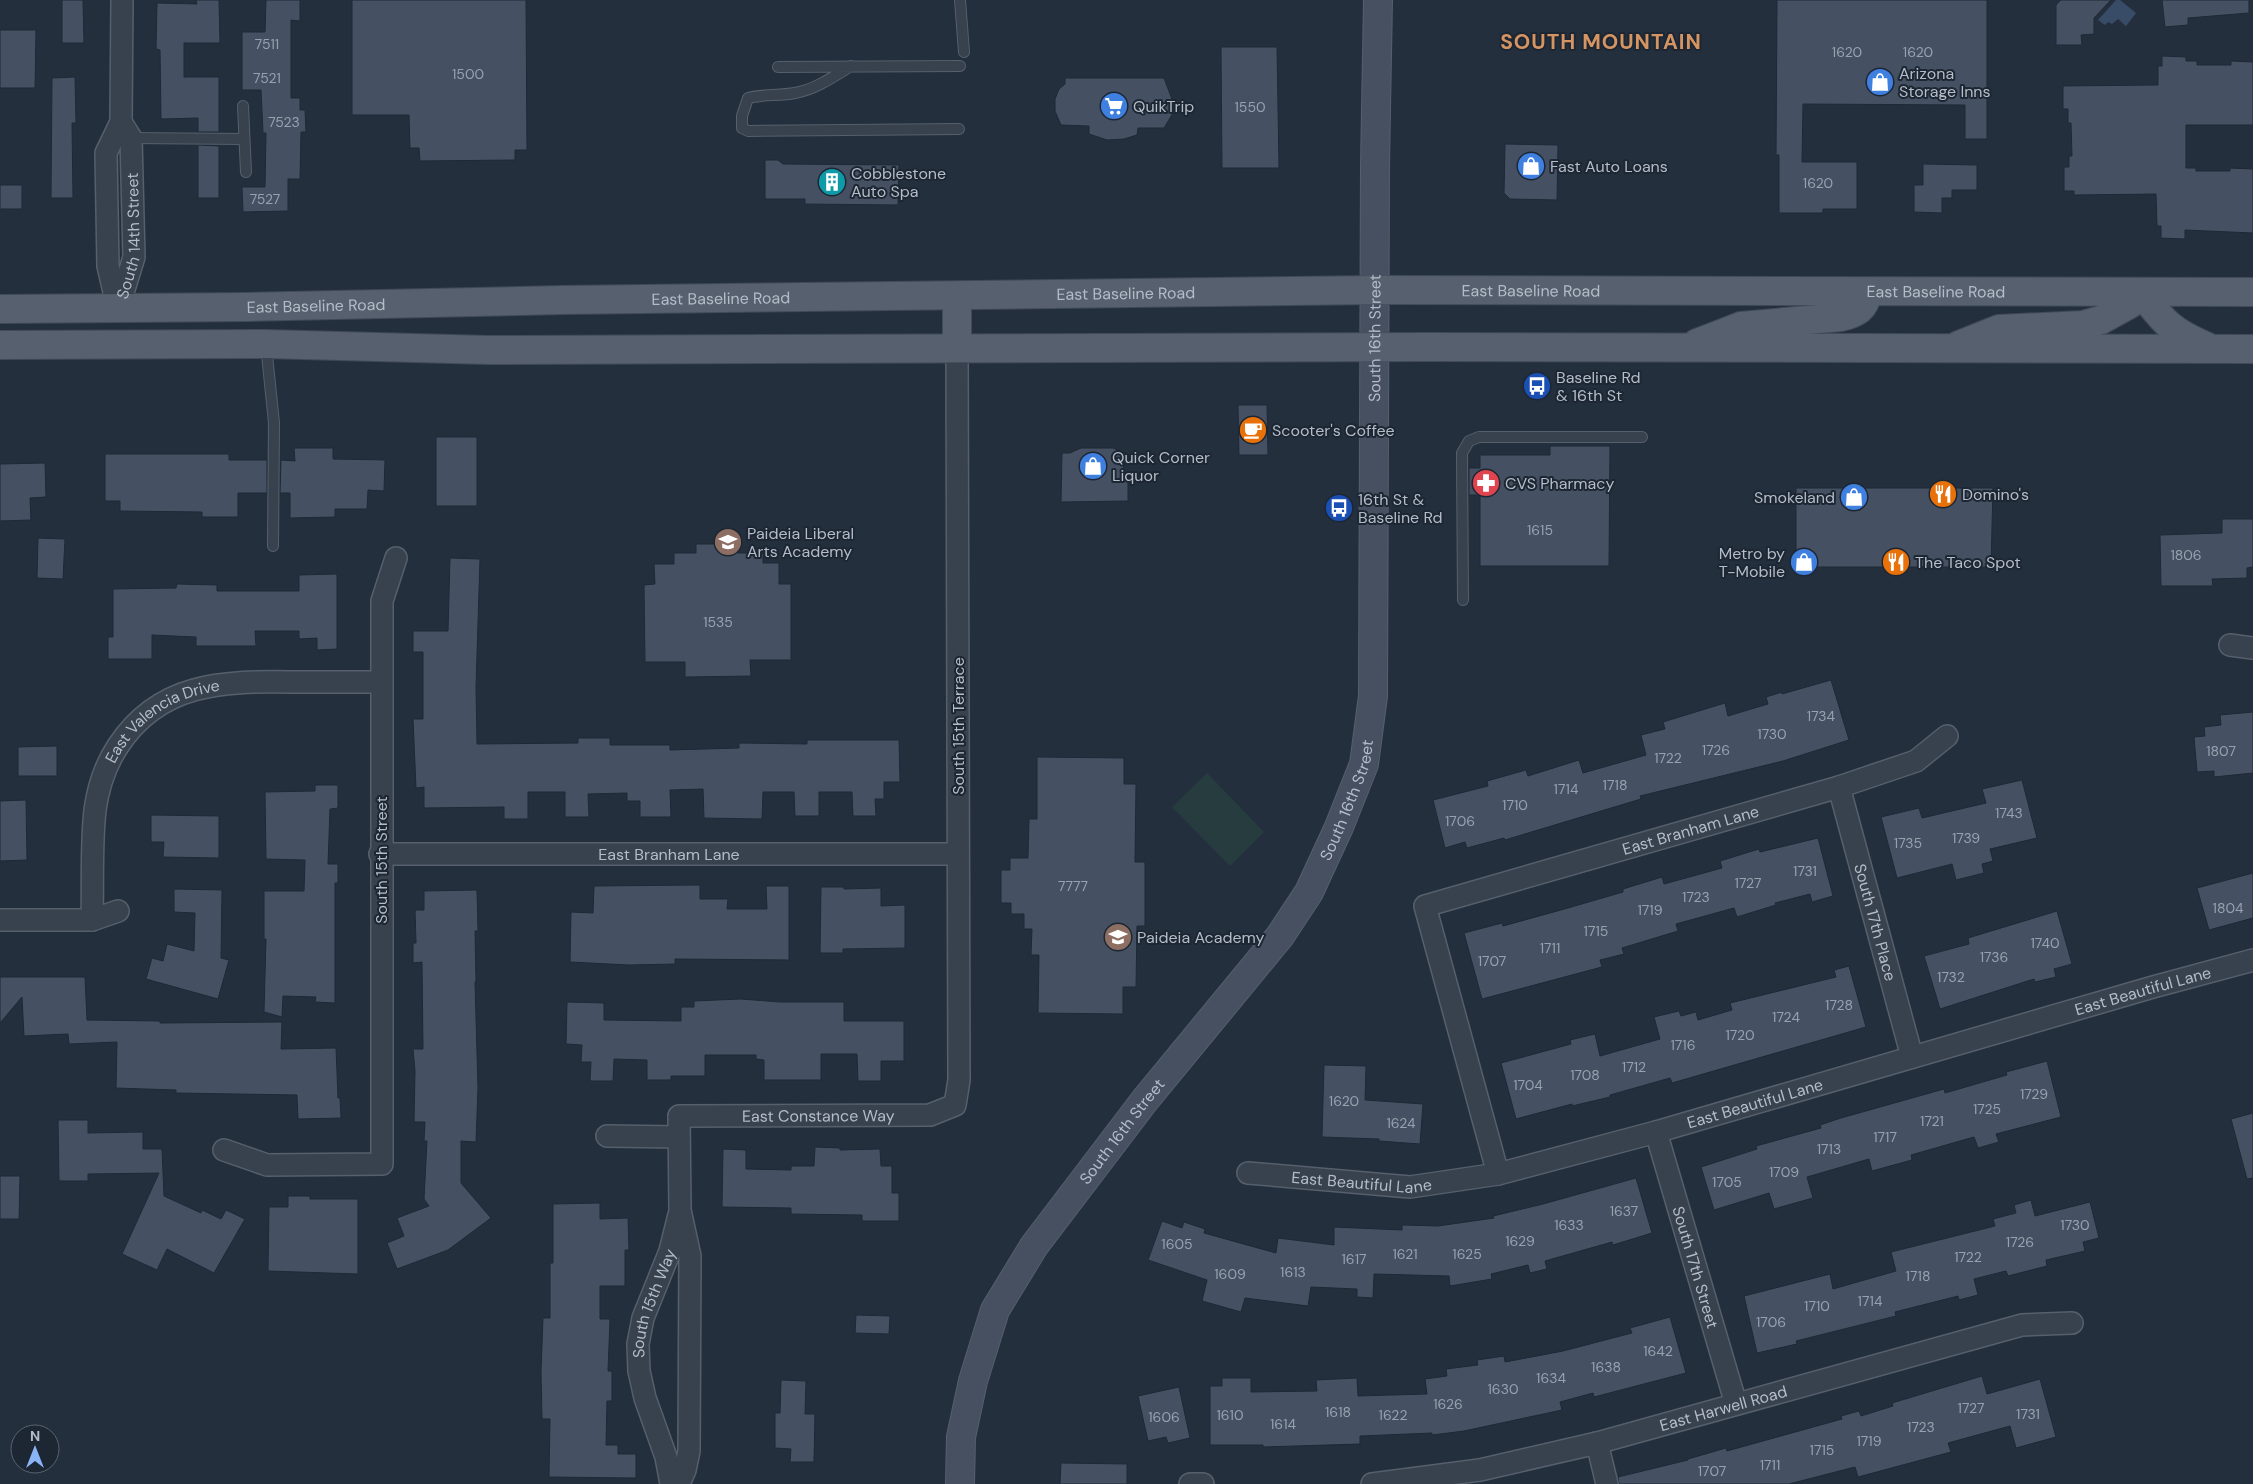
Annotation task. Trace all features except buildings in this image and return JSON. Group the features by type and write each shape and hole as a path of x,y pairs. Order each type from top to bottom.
{"main road":[{"name":"South 16th Street","path":"960,1484 961,1436 973,1381 996,1310 1040,1239 1145,1100 1280,936 1309,892 1340,827 1364,764 1372,696 1375,165 1378,0"},
{"name":"East Baseline Road","path":"0,309 118,309 562,300 1375,290 2253,292"},
{"path":"1681,348 1741,326 1841,317 1853,314 1862,308 1866,302 1868,292"},
{"path":"1946,350 1999,329 2083,325 2101,320 2130,304 2141,292 2166,325 2181,335 2215,349"},
{"path":"957,296 957,348"},
{"path":"118,309 118,344"},
{"path":"0,345 266,344 488,350 957,348 2253,349"}],"street":[{"name":"South 14th Street","path":"118,309 134,261 133,193 126,130 122,0"},
{"name":"South 14th Street","path":"118,309 108,266 106,153 126,130"},
{"path":"107,193 133,193"},
{"name":"South 15th Terrace","path":"955,1105 959,1080 957,348"},
{"name":"South 15th Street","path":"224,1150 267,1165 382,1164 380,854 382,601 396,558"},
{"path":"2230,645 2253,648"},
{"name":"East Valencia Drive","path":"92,920 95,808 110,759 124,736 141,718 160,703 204,686 254,682 381,682"},
{"name":"East Branham Lane","path":"1498,1174 1425,906 1838,787 1916,762 1947,736"},
{"name":"South 17th Place","path":"1838,787 1912,1058"},
{"name":"East Branham Lane","path":"380,854 958,854"},
{"path":"0,920 92,920 118,911"},
{"name":"East Beautiful Lane","path":"1248,1172 1410,1187 1498,1174 1656,1132 2253,960"},
{"name":"East Constance Way","path":"679,1116 930,1115 955,1105"},
{"name":"South 15th Way","path":"679,1116 680,1210 690,1256 689,1451 685,1470 679,1484"},
{"name":"South 17th Street","path":"1656,1132 1736,1404"},
{"path":"607,1136 679,1137"},
{"name":"South 15th Way","path":"671,1484 666,1457 645,1398 639,1371 638,1344 643,1318 670,1251 680,1210"},
{"name":"East Harwell Road","path":"1372,1484 1480,1470 1597,1443 2022,1325 2072,1323"},
{"path":"1597,1443 1608,1484"},
{"path":"1190,1484 1203,1484"}],"lane":[{"path":"960,0 964,52"},
{"path":"851,66 818,86 794,93 764,94 748,98 742,116 742,128 748,132 960,129"},
{"path":"778,67 960,66"},
{"path":"243,106 246,172"},
{"path":"126,130 244,139"},
{"path":"266,344 274,422 273,546"},
{"path":"1464,600 1462,453 1468,441 1479,437 1642,437"}],"green space":[{"path":"1207,773 1264,832 1230,866 1172,807"}],"water":[{"path":"2116,0 2120,0 2136,13 2126,26 2118,19 2112,24 2108,22 2105,25 2098,20"}],"place":[{"name":"Arizona Storage Inns","path":"1880,82"},
{"name":"QuikTrip","path":"1114,106"},
{"name":"Fast Auto Loans","path":"1531,166"},
{"name":"Cobblestone Auto Spa","path":"832,182"},
{"name":"Baseline Rd & 16th St","path":"1537,386"},
{"name":"Scooter's Coffee","path":"1253,430"},
{"name":"Quick Corner Liquor","path":"1093,466"},
{"name":"CVS Pharmacy","path":"1486,483"},
{"name":"Domino's","path":"1943,494"},
{"name":"Smokeland","path":"1854,497"},
{"name":"16th St & Baseline Rd","path":"1339,508"},
{"name":"Paideia Liberal Arts Academy","path":"728,542"},
{"name":"Metro by T-Mobile","path":"1804,562"},
{"name":"The Taco Spot","path":"1896,562"},
{"name":"Paideia Academy","path":"1118,937"}],"district":[{"name":"SOUTH MOUNTAIN","path":"1601,42"}]}
